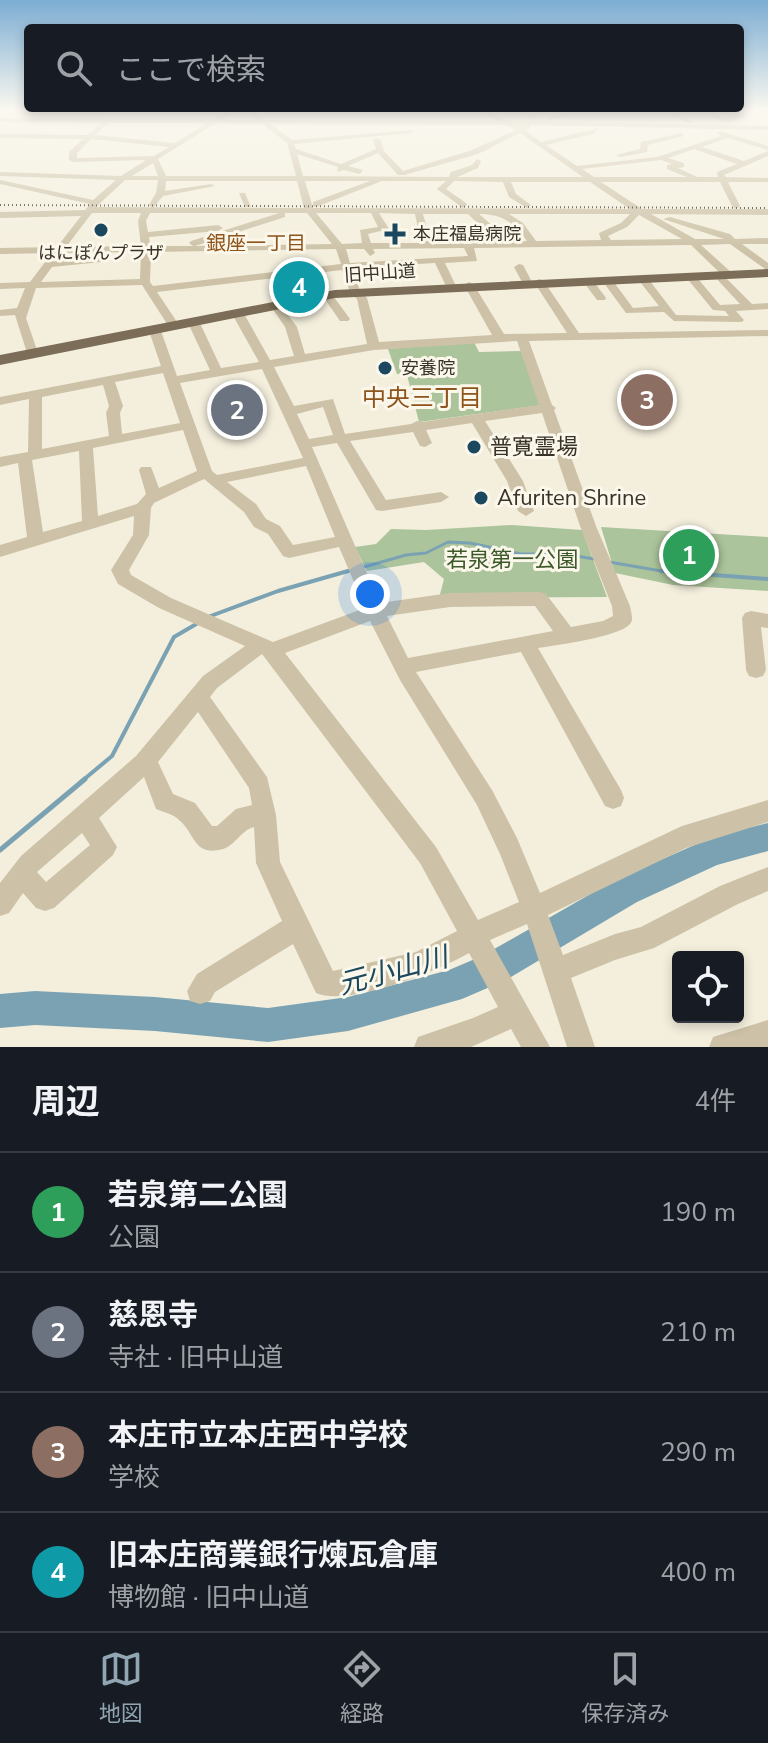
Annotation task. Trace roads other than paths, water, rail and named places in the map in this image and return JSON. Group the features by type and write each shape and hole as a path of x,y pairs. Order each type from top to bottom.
{"main road":[{"name":"旧中山道","path":"0,360 327,295 768,271"}],"street":[{"path":"73,158 154,158"},
{"path":"32,353 20,318 31,287 90,210 123,178 154,158"},
{"path":"154,158 163,178 161,194 142,221 147,286 173,325"},
{"path":"296,158 308,207 340,247 355,292 362,298 374,346"},
{"path":"314,158 377,178"},
{"path":"322,178 339,172 340,167 361,158"},
{"path":"387,158 401,173"},
{"path":"49,264 178,248 308,207 401,173 456,158"},
{"path":"555,158 693,242 749,307"},
{"path":"561,163 598,158"},
{"path":"638,158 648,161"},
{"path":"573,167 661,158 681,165 670,167 698,180"},
{"path":"728,158 743,163"},
{"path":"728,238 725,220 733,209 731,194 720,180 720,174 754,158"},
{"path":"477,161 475,166 456,173 441,189 499,236 503,246"},
{"path":"517,179 506,170 522,168"},
{"path":"0,174 123,178 768,180"},
{"path":"199,188 204,178"},
{"path":"161,194 271,178"},
{"path":"506,179 512,195 527,205"},
{"path":"0,182 90,210"},
{"path":"242,195 248,205"},
{"path":"150,208 308,207 398,201 498,210 634,208 728,238 768,271"},
{"path":"0,215 62,215 90,210 248,205 373,210 527,205 768,209"},
{"path":"625,223 634,208"},
{"path":"372,263 370,246 363,232 384,229 373,210"},
{"path":"418,210 427,246"},
{"path":"498,210 520,225 534,245"},
{"path":"609,244 602,235 625,223 652,218"},
{"path":"144,235 242,227"},
{"path":"242,227 265,276"},
{"path":"178,248 253,256 340,247 693,242 768,236"},
{"path":"0,286 147,286 372,263 474,259 468,246"},
{"path":"0,251 146,254"},
{"path":"98,284 104,259"},
{"path":"438,260 451,286"},
{"path":"519,267 576,338"},
{"path":"690,276 717,308 768,306"},
{"path":"642,278 682,335"},
{"path":"606,279 630,311 738,320 728,308"},
{"path":"587,280 601,298"},
{"path":"469,285 500,338"},
{"path":"327,295 344,319"},
{"path":"275,305 291,327 300,357"},
{"path":"0,313 20,311"},
{"path":"237,312 268,363 356,570 403,667 496,820 534,911 581,1047"},
{"path":"193,321 217,372"},
{"path":"154,328 209,477 250,508 260,523 274,530 289,552 312,544 322,546 343,540"},
{"path":"0,401 108,380 217,372 374,346 500,338 768,333"},
{"path":"403,667 615,626 623,620 621,606 601,559 522,338"},
{"path":"108,380 116,406 113,413 116,439"},
{"path":"36,394 30,456 36,540"},
{"path":"287,412 328,402 340,436 382,506 441,497"},
{"path":"303,444 340,436 549,408"},
{"path":"476,418 515,481 526,511"},
{"path":"0,462 189,425"},
{"path":"417,425 425,443"},
{"path":"86,444 90,523"},
{"path":"0,551 90,523 209,477 310,461"},
{"path":"146,470 148,501 141,535 120,570 124,579 165,603 267,647 428,855 536,1047"},
{"path":"0,904 22,874 83,815 144,763 210,682 267,647 376,611 450,600 540,599 566,635"},
{"path":"756,670 751,618 768,621"},
{"path":"525,642 613,798"},
{"path":"198,696 259,784 265,815 268,863 325,984 336,985 417,965 682,838 768,811"},
{"path":"144,763 154,772 164,801 187,811 206,838 221,838 244,817 265,815"},
{"path":"22,874 45,899 105,847 83,815"},
{"path":"553,969 645,939 729,895 768,879"},
{"path":"200,991 206,983 297,927"},
{"path":"439,1045 512,1002"},
{"path":"723,1047 768,1034"}],"waterway":[{"path":"364,567 406,555 426,553 448,542 470,543 521,554 564,554 594,559"},
{"path":"609,562 662,571"},
{"path":"341,573 352,570"},
{"path":"341,573 348,571"},
{"path":"662,571 768,579"},
{"path":"662,571 673,573"},
{"path":"208,617 278,591 341,573"},
{"path":"82,781 112,756 174,637 198,623"},
{"path":"0,850 85,779"},
{"name":"元小山川","path":"0,1011 35,1008 155,1014 268,1025 348,1014 450,987 494,968 626,891 715,851 768,837"}],"railway":[{"path":"0,205 768,208"}],"place":[{"name":"はにぽんプラザ","path":"101,230"},
{"name":"本庄福島病院","path":"395,234"},
{"name":"旧本庄商業銀行煉瓦倉庫","path":"299,287"},
{"name":"安養院","path":"385,368"},
{"name":"本庄市立本庄西中学校","path":"647,400"},
{"name":"慈恩寺","path":"237,410"},
{"name":"普寛霊場","path":"474,447"},
{"name":"Afuriten Shrine","path":"481,498"},
{"name":"若泉第二公園","path":"689,555"}],"district":[{"name":"銀座一丁目","path":"256,243"},
{"name":"中央三丁目","path":"422,398"}],"park label":[{"name":"若泉第一公園","path":"512,560"}]}
